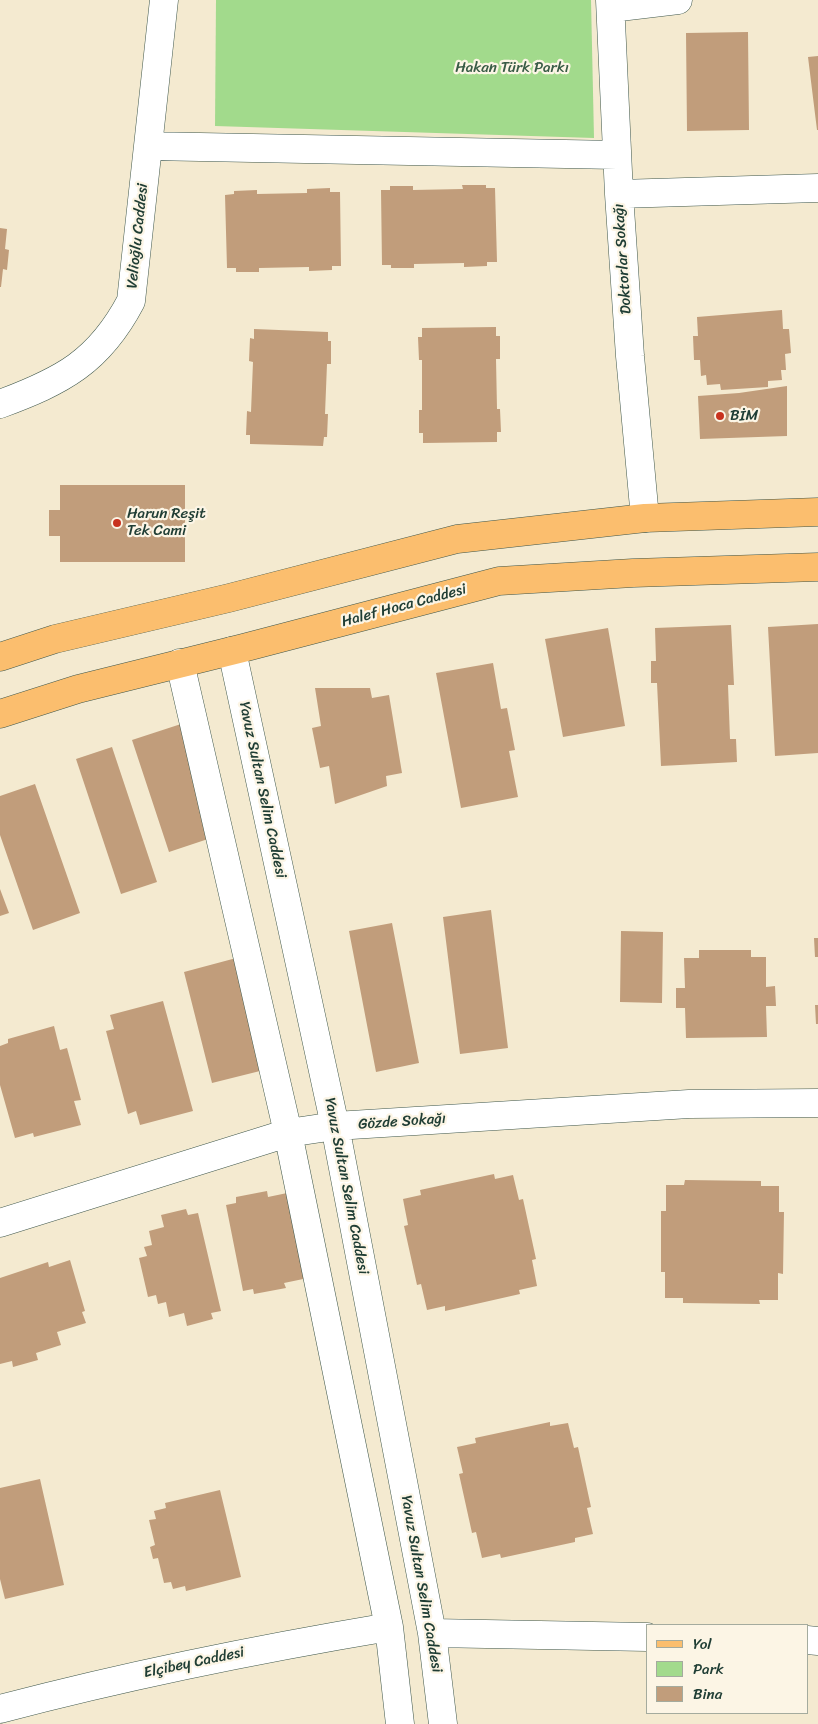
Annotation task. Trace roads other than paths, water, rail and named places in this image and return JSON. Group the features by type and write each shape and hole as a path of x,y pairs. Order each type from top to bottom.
{"main road":[{"path":"0,657 55,639 229,598 458,539 645,518 818,512"},
{"name":"Halef Hoca Caddesi","path":"0,714 78,689 499,581 633,572 818,567"}],"street":[{"name":"Velioğlu Caddesi","path":"0,404 52,383 79,367 110,336 130,301 164,0"},
{"path":"611,4 678,0"},
{"name":"Doktorlar Sokağı","path":"611,4 619,194 630,356 645,518"},
{"path":"148,146 617,155"},
{"path":"619,194 818,188"},
{"name":"Yavuz Sultan Selim Caddesi","path":"232,651 335,1126 432,1633 443,1724"},
{"path":"180,664 288,1132 390,1627 400,1724"},
{"name":"Gözde Sokağı","path":"0,1223 288,1132 335,1126 689,1104 818,1103"},
{"name":"Elçibey Caddesi","path":"0,1709 170,1668 390,1627"},
{"path":"432,1633 646,1637"}],"place":[{"name":"BİM","path":"720,416"},
{"name":"Harun Reşit Tek Cami","path":"117,523"}],"park label":[{"name":"Hakan Türk Parkı","path":"512,68"}]}
